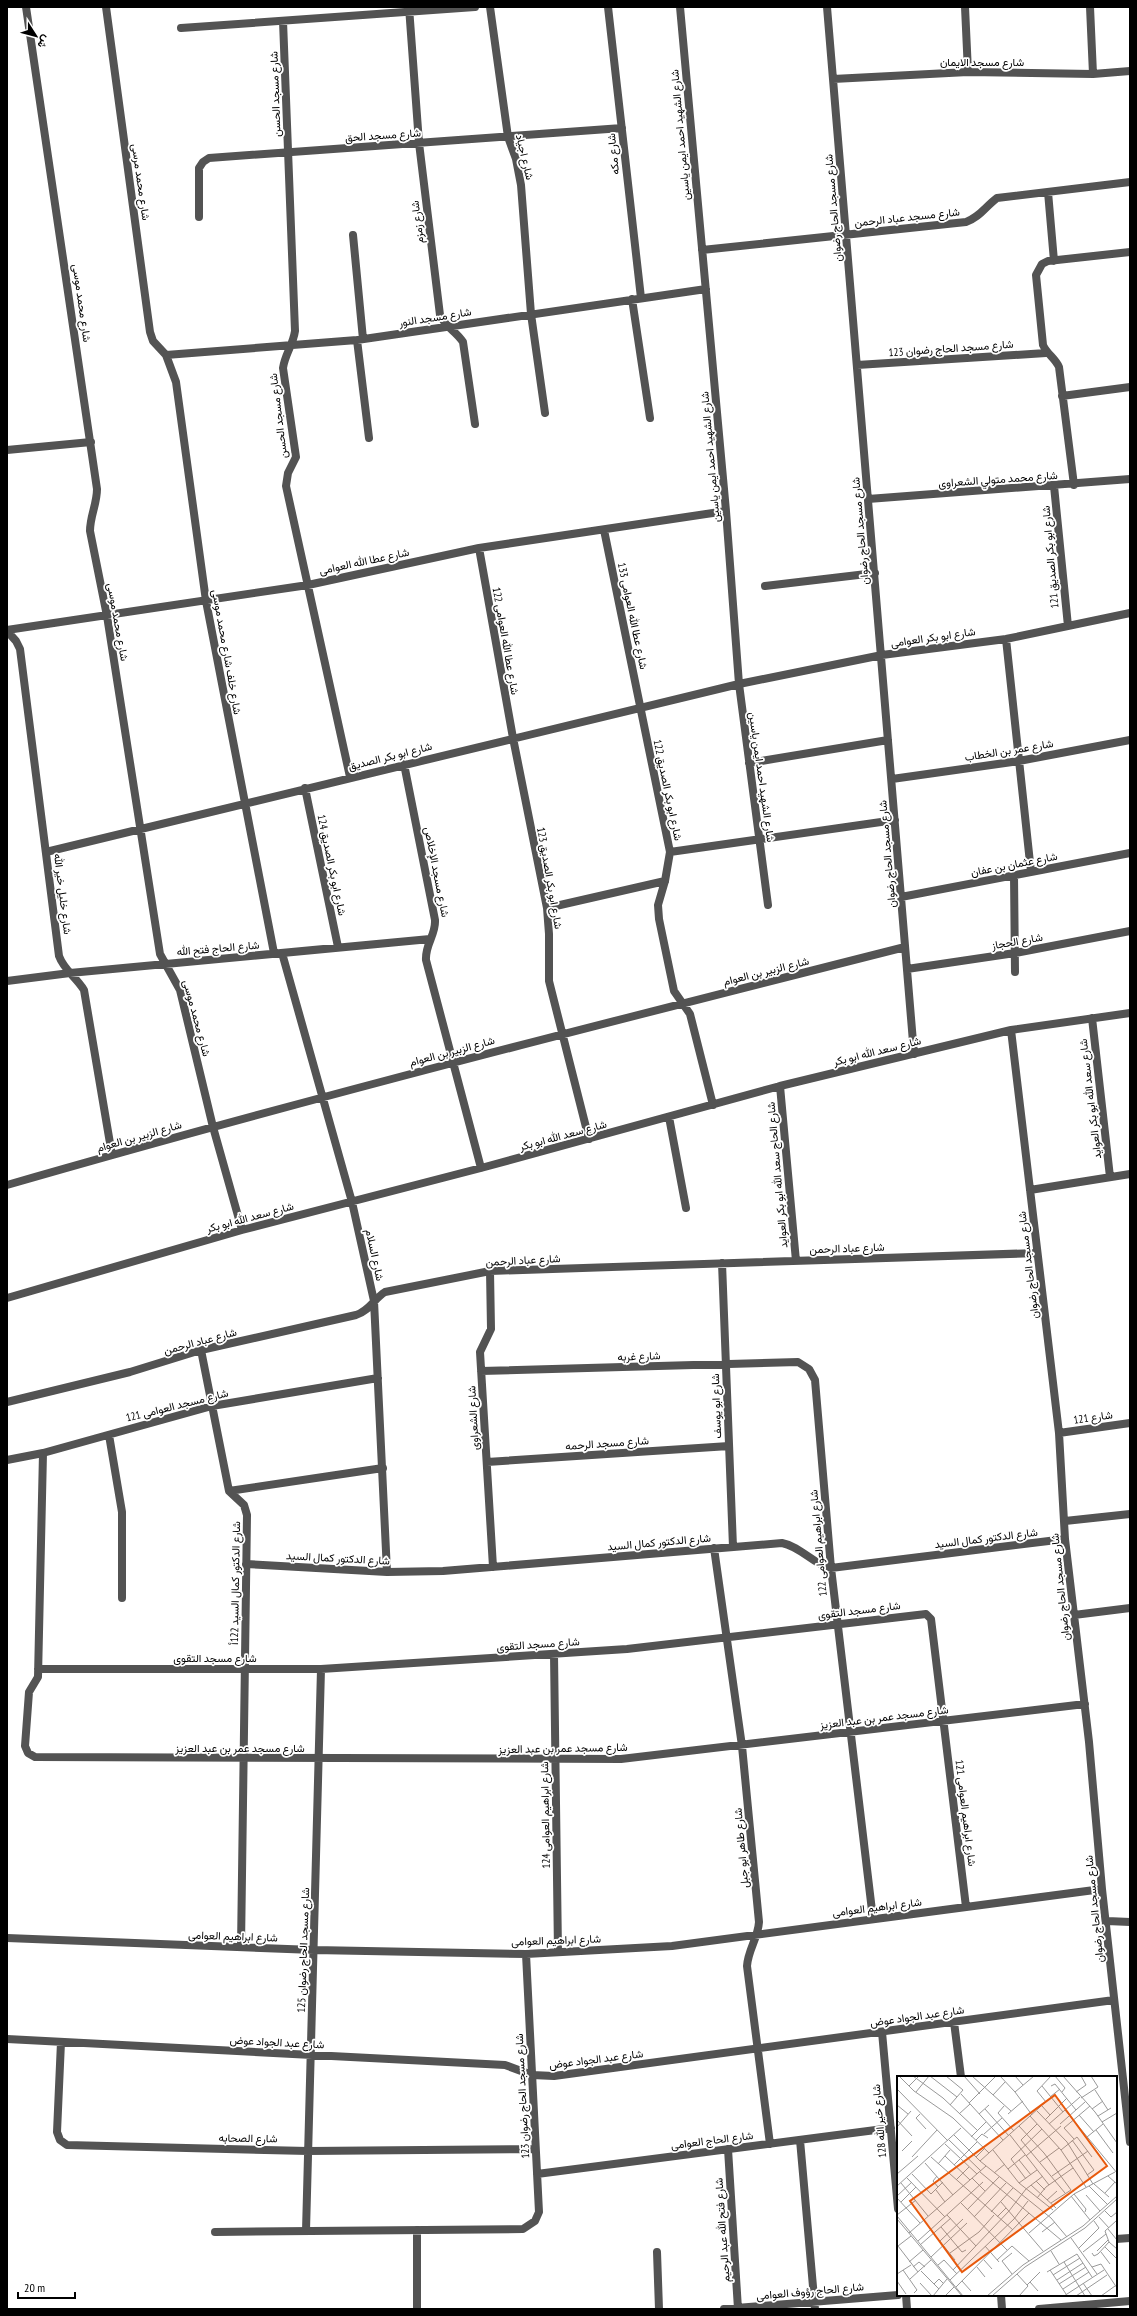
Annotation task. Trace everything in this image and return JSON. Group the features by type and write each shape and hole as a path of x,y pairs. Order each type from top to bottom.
{"street":[{"name":"شارع محمد موسى","path":"26,7 97,489 97,501 90,521 90,531 107,616 160,954 175,978 180,990 213,1127 242,1230"},
{"name":"شارع محمد مرسى","path":"106,7 150,332 158,348 166,355"},
{"path":"181,28 409,10 475,7"},
{"name":"شارع اجياد","path":"490,7 508,136 516,159 521,185 531,314 545,413"},
{"name":"شارع مكه","path":"608,7 641,298"},
{"name":"شارع الشهيد احمد ايمن ياسين","path":"680,7 726,511 739,684 768,905"},
{"name":"شارع مسجد الحاج رضوان","path":"827,7 914,1054"},
{"path":"965,7 968,72"},
{"path":"1090,7 1093,74"},
{"name":"شارع زمزم","path":"409,10 419,143 440,315 446,326 457,333 463,342 475,424"},
{"name":"شارع مسجد الحسن","path":"283,21 295,332 292,345 284,360 283,368 296,457 288,473 286,486 350,777"},
{"name":"شارع مسجد الايمان","path":"833,79 968,72 1093,74 1130,71"},
{"name":"شارع مسجد الحق","path":"199,217 199,168 203,162 209,158 622,128"},
{"name":"شارع مسجد عباد الرحمن","path":"702,250 966,222 979,216 997,198 1130,182"},
{"path":"1048,192 1054,260"},
{"path":"353,235 369,438"},
{"path":"1074,485 1059,367 1052,356 1046,353 1043,345 1036,275 1042,264 1054,260 1130,252"},
{"name":"شارع مسجد النور","path":"166,355 360,339 706,289"},
{"path":"632,299 650,418"},
{"name":"شارع مسجد الحاج رضوان 123","path":"857,365 1046,353"},
{"name":"شارع خلف شارع محمد موسى","path":"166,355 176,382 206,601 244,803 278,953"},
{"path":"1062,396 1130,387"},
{"path":"7,450 91,442"},
{"name":"شارع محمد متولي الشعراوى","path":"868,499 1074,485 1130,479"},
{"name":"شارع ابو بكر الصديق 121","path":"1054,486 1068,626"},
{"name":"شارع عطا الله العوامى","path":"7,630 308,585 478,548 726,511"},
{"name":"شارع عطا الله العوامى 133","path":"604,530 640,708"},
{"name":"شارع عطا الله العوامى 122","path":"478,548 513,738"},
{"path":"765,586 875,574"},
{"name":"شارع ابو بكر العوامى","path":"739,684 882,655 1006,638 1130,613"},
{"name":"شارع خليل خير الله","path":"7,630 16,641 20,649 59,956 70,973 77,979 84,990 112,1155"},
{"path":"1006,638 1031,872"},
{"name":"شارع ابو بكر الصديق","path":"46,852 350,777 739,684"},
{"name":"شارع ابو بكر الصديق 122","path":"640,708 670,852 665,881 658,905 659,919 674,991 684,1003 690,1014 713,1105"},
{"name":"شارع ابو بكر الصديق 123","path":"513,738 547,908 549,981 589,1139"},
{"path":"749,763 888,740"},
{"name":"شارع عمر بن الخطاب","path":"892,779 1019,761 1130,740"},
{"name":"شارع مسجد الإخلاص","path":"404,764 436,926 426,945 426,960 481,1168"},
{"name":"شارع ابو بكر الصديق 124","path":"305,788 338,947"},
{"path":"670,852 895,820"},
{"name":"شارع عثمان بن عفان","path":"901,897 1130,853"},
{"path":"1014,875 1015,972"},
{"path":"547,908 665,881"},
{"name":"شارع الحجاز","path":"907,970 1015,953 1130,931"},
{"name":"شارع الحاج فتح الله","path":"7,981 70,973 430,939"},
{"name":"شارع الزبير بن العوام","path":"7,1185 323,1096 684,1003 906,948"},
{"name":"شارع السلام","path":"278,953 323,1096 352,1202 374,1300 387,1572"},
{"name":"شارع سعد الله ابو بكر","path":"7,1298 242,1230 481,1168 780,1086 1011,1030 1130,1013"},
{"name":"شارع سعد الله ابو بكر العوايد","path":"1092,1018 1110,1176"},
{"name":"شارع مسجد الحاج رضوان","path":"1011,1030 1059,1433 1065,1539 1085,1704 1102,1889 1107,1921 1120,2089 1130,2142"},
{"name":"شارع الحاج سعد الله ابو بكر العوايد","path":"780,1086 796,1261"},
{"path":"669,1117 686,1208"},
{"path":"1030,1190 1130,1174"},
{"name":"شارع عباد الرحمن","path":"7,1402 130,1372 201,1350 356,1315 366,1311 374,1300 385,1292 490,1271 1038,1253"},
{"name":"شارع ابو يوسف","path":"722,1263 733,1547"},
{"name":"شارع الشعراوى","path":"490,1271 491,1330 481,1348 481,1371 493,1566"},
{"path":"201,1350 229,1492 383,1468"},
{"name":"شارع غربه","path":"481,1371 798,1362"},
{"name":"شارع ابراهيم العوامى 122","path":"798,1362 809,1369 815,1380 831,1568 873,1919"},
{"name":"شارع مسجد العوامى 121","path":"7,1460 43,1453 212,1406 378,1378"},
{"name":"شارع 121","path":"1059,1433 1130,1423"},
{"path":"109,1434 122,1512 122,1598"},
{"name":"شارع مسجد الرحمه","path":"487,1462 729,1446"},
{"path":"38,1669 43,1453"},
{"name":"شارع الدكتور كمال السيد 122أ","path":"229,1492 242,1502 246,1510 241,1947"},
{"path":"1064,1521 1130,1514"},
{"name":"شارع الدكتور كمال السيد","path":"246,1564 387,1572 493,1566 776,1543 789,1544 804,1552 812,1561 831,1568 1065,1539"},
{"name":"شارع طاهر ابو جبل","path":"714,1548 742,1746 759,1922 758,1933 750,1950 747,1966 770,2144"},
{"path":"1074,1615 1130,1608"},
{"name":"شارع مسجد التقوى","path":"38,1669 321,1669 627,1649 924,1613 929,1616 943,1721"},
{"name":"شارع ابراهيم العوامى 124","path":"554,1654 558,1952"},
{"name":"شارع مسجد عمر بن عبد العزيز","path":"38,1669 38,1678 31,1687 28,1698 25,1746 28,1753 39,1758 621,1759 742,1746 1085,1704"},
{"name":"شارع مسجد الحاج رضوان 125","path":"306,2231 321,1669"},
{"name":"شارع ابراهيم العوامى 121","path":"943,1721 966,1907"},
{"name":"شارع ابراهيم العوامى","path":"7,1938 314,1950 526,1954 672,1946 758,1933 1102,1889"},
{"path":"1107,1921 1130,1922"},
{"name":"شارع مسجد الحاج رضوان 123","path":"416,2230 523,2229 532,2225 538,2217 526,1954"},
{"name":"شارع عبد الجواد عوض","path":"7,2039 506,2065 532,2075 554,2076 1114,2000"},
{"path":"954,2022 961,2076"},
{"name":"شارع خير الله 128","path":"882,2032 897,2197"},
{"name":"شارع الصحابه","path":"61,2042 57,2132 63,2143 71,2146 308,2151 535,2149"},
{"name":"شارع الحاج العوامى","path":"536,2174 891,2128"},
{"path":"800,2140 814,2305"},
{"name":"شارع فتح الله عبد الرحيم","path":"728,2149 738,2308"},
{"path":"215,2232 416,2230 417,2309"},
{"path":"1117,2239 1130,2238"},
{"path":"657,2252 659,2309"},
{"name":"شارع الحاج رؤوف العوامى","path":"724,2309 814,2305 897,2295"},
{"path":"906,2296 907,2309"},
{"path":"1001,2296 1002,2309"},
{"path":"1039,2309 1078,2307 1130,2301"}]}
